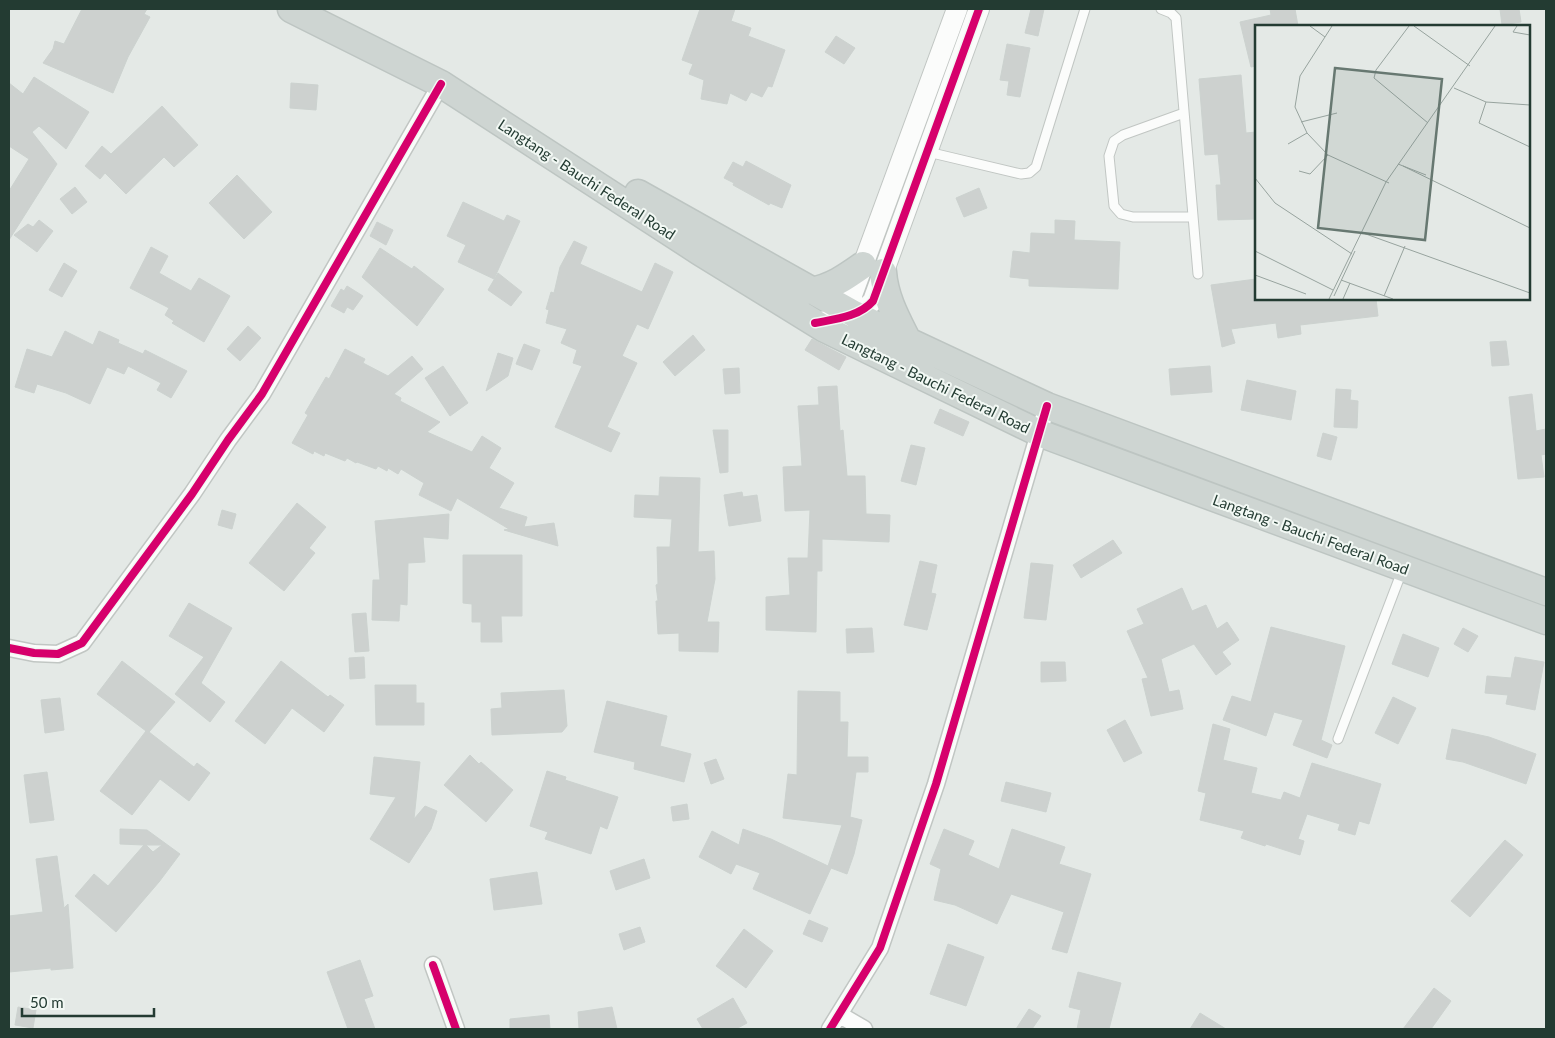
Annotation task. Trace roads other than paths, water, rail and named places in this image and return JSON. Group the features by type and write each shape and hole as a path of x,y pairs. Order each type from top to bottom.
{"main road":[{"name":"Langtang - Bauchi Federal Road","path":"291,9 441,84 700,252 815,323 870,351 1040,433 1546,621"},
{"name":"Langtang - Bauchi Federal Road","path":"312,9 811,291 840,304 854,314 908,341 1048,406 1546,592"},
{"path":"811,291 824,289 873,269 908,341"}],"street":[{"path":"815,323 854,314 867,308 873,301 873,269 957,9"},
{"path":"873,269 928,152 979,9"},
{"path":"9,648 34,653 58,654 82,643 192,494 262,394 441,84"},
{"path":"854,314 870,351"},
{"path":"830,1029 880,948 936,784 1048,406"},
{"path":"433,965 456,1029"},
{"path":"840,1015 864,1029"}],"lane":[{"path":"928,152 1021,174 1030,173 1036,167 1085,9"},
{"path":"1161,9 1171,12 1176,18 1198,274"},
{"path":"1184,113 1123,134 1114,141 1109,156 1114,206 1121,214 1133,217 1193,217"},
{"path":"1338,739 1403,568"}]}
